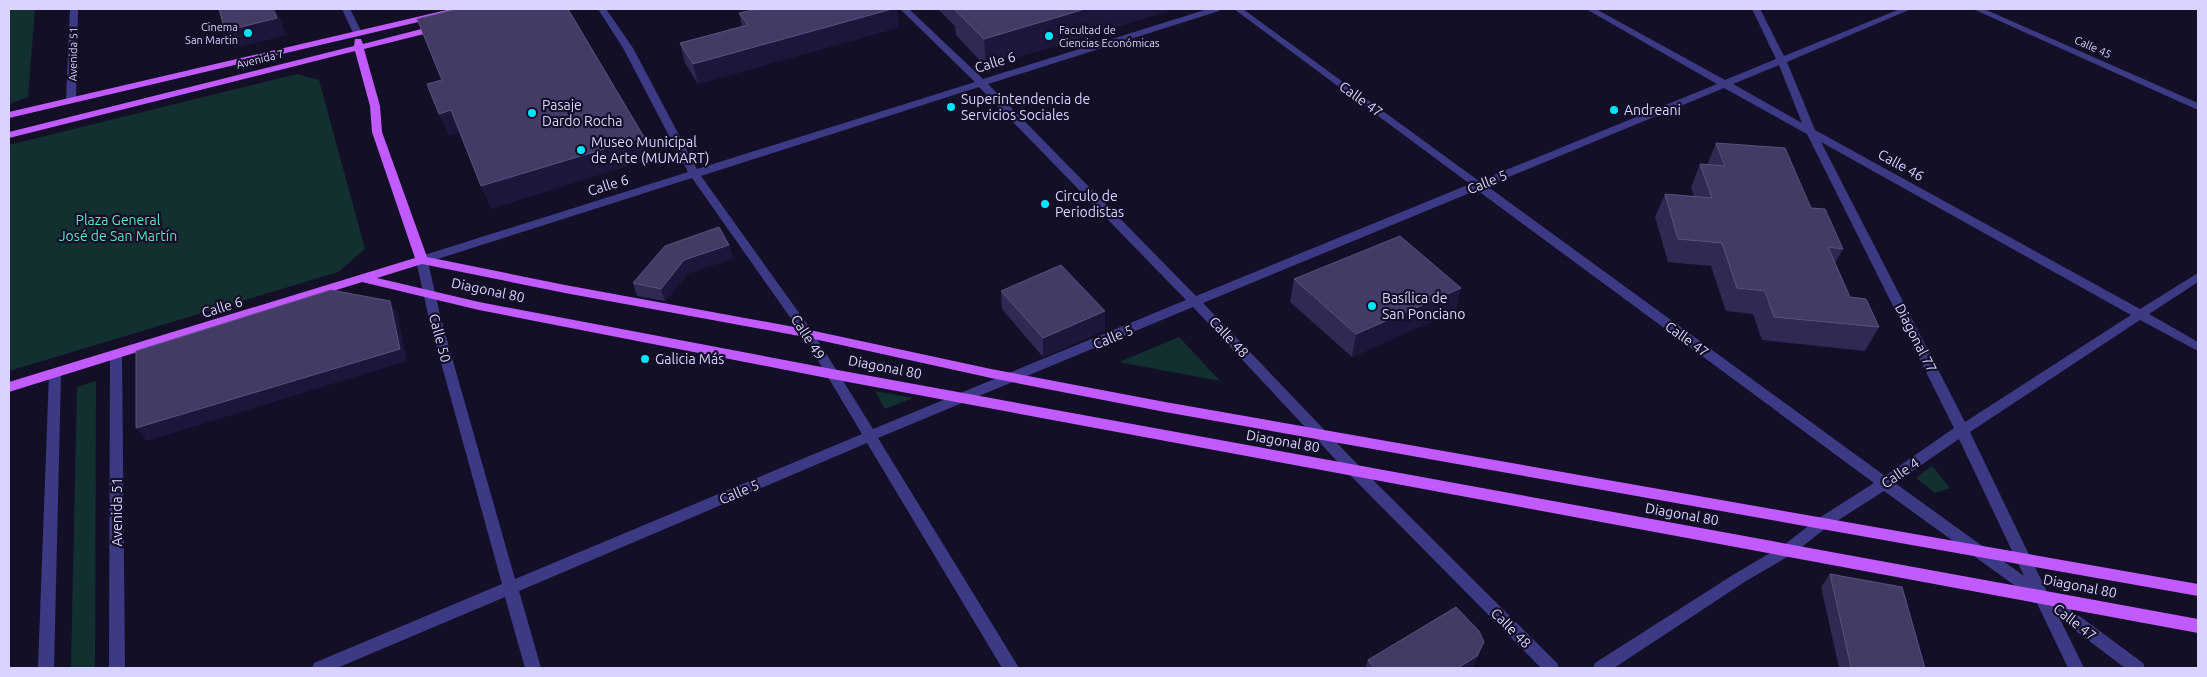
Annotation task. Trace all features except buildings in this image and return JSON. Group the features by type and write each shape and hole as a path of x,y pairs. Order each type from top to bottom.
{"main road":[{"name":"Avenida 7","path":"9,115 461,9"},
{"name":"Avenida 7","path":"9,134 443,26"},
{"name":"Calle 50","path":"357,33 358,47 375,106 378,132 422,260"},
{"name":"Calle 6","path":"9,387 116,356 422,260"},
{"name":"Diagonal 80","path":"422,260 491,276 568,288 808,334 1012,378 1322,436 2198,590"},
{"name":"Diagonal 80","path":"364,279 429,294 832,374 2040,595 2198,626"}],"street":[{"name":"Avenida 51","path":"71,100 74,9"},
{"name":"Calle 50","path":"346,9 357,33"},
{"name":"Calle 49","path":"602,9 628,48 694,174 808,334 1011,668"},
{"name":"Calle 48","path":"904,9 980,82 1196,302 1354,470 1551,668"},
{"name":"Calle 6","path":"422,260 980,82 1216,9"},
{"name":"Calle 47","path":"1238,9 1885,484 2040,595 2137,668"},
{"name":"Calle 46","path":"1590,9 2198,347"},
{"name":"Diagonal 77","path":"1756,9 1782,61 1811,132 1962,430 2076,668"},
{"name":"Calle 5","path":"320,668 960,398 1907,9"},
{"name":"Calle 45","path":"1977,9 2198,107"},
{"name":"Calle 50","path":"422,260 429,294 533,668"},
{"name":"Calle 4","path":"1601,668 1741,577 1789,549 1821,524 1885,484 1962,430 2138,314 2198,277"},
{"name":"Avenida 51","path":"116,356 117,668"},
{"path":"46,668 56,374"}],"green space":[{"path":"9,9 35,9 28,97 9,104"},
{"name":"Plaza General José de San Martín","path":"297,74 319,80 365,249 338,272 9,371 9,145"},
{"path":"1179,337 1220,381 1119,362"},
{"path":"96,381 95,668 71,668 77,387"},
{"path":"875,391 913,398 885,409"},
{"path":"1932,466 1950,488 1935,493 1916,478"}],"place":[{"name":"Cinema San Martin","path":"248,33"},
{"name":"Facultad de Ciencias Económicas","path":"1049,36"},
{"name":"Superintendencia de Servicios Sociales","path":"951,107"},
{"name":"Andreani","path":"1614,110"},
{"name":"Pasaje Dardo Rocha","path":"532,113"},
{"name":"Museo Municipal de Arte (MUMART)","path":"581,150"},
{"name":"Circulo de Periodistas","path":"1045,204"},
{"name":"Basílica de San Ponciano","path":"1372,306"},
{"name":"Galicia Más","path":"645,359"}]}
